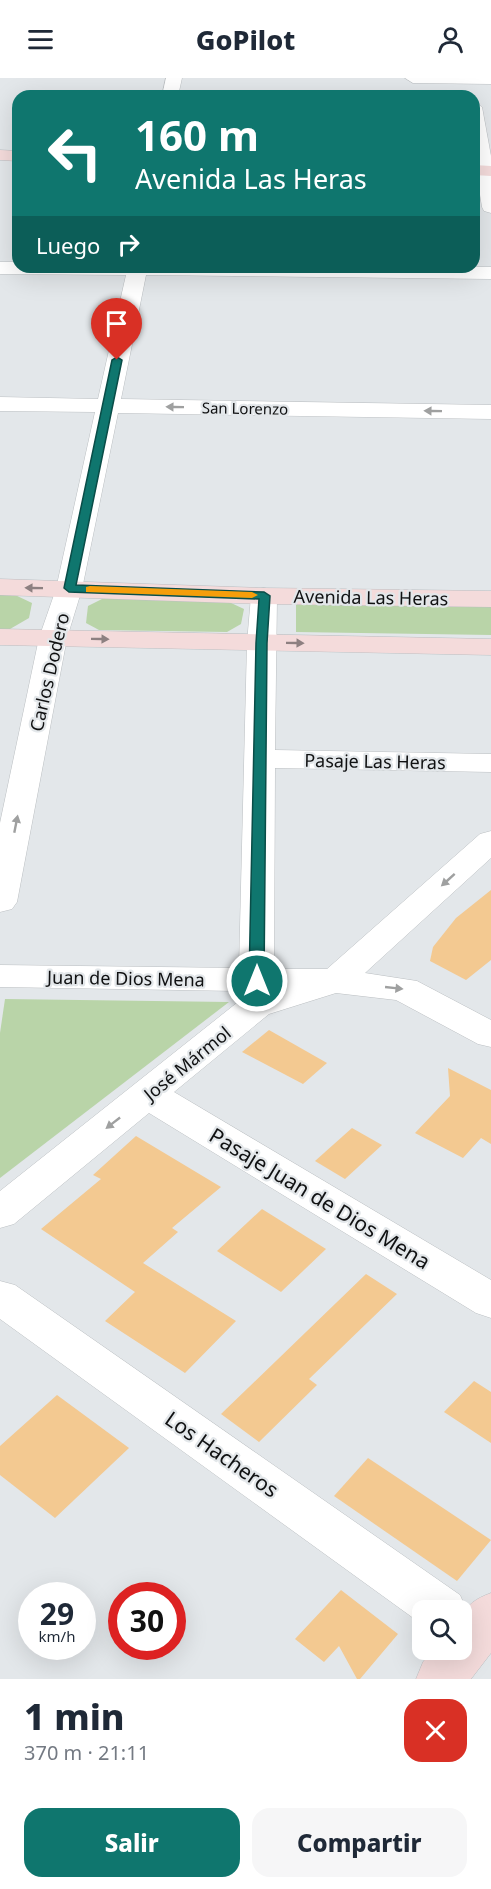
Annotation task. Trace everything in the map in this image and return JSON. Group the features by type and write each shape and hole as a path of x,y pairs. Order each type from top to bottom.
{"main road":[{"name":"Avenida Las Heras","path":"0,587 264,596 491,598"},
{"path":"0,637 491,647"},
{"path":"441,1679 450,1660"}],"street":[{"path":"413,78 491,79"},
{"path":"480,146 491,207"},
{"name":"Carlos Dodero","path":"0,902 53,638 69,588 136,273"},
{"name":"San Lorenzo","path":"0,404 491,412"},
{"path":"256,994 261,643 264,596"},
{"name":"Pasaje Las Heras","path":"260,759 491,763"},
{"name":"José Mármol","path":"0,1212 149,1095 256,994 336,981 491,841"},
{"name":"Juan de Dios Mena","path":"0,976 256,994"},
{"path":"336,981 404,989 491,1035"},
{"name":"Pasaje Juan de Dios Mena","path":"149,1095 491,1301"},
{"name":"Los Hacheros","path":"0,1298 438,1600"}],"green space":[{"path":"0,594 13,594 32,603 29,618 10,629 0,629"},
{"path":"104,598 229,602 244,609 241,624 227,632 99,630 86,623 88,606"},
{"path":"296,602 491,605 491,635 296,632"},
{"path":"5,999 229,1002 0,1178 0,1033"}],"building":[{"path":"491,890 491,960 466,980 430,961 433,947 456,918"},
{"path":"269,1030 327,1063 303,1084 242,1052"},
{"path":"448,1068 491,1090 491,1144 481,1138 463,1158 415,1133 450,1096"},
{"path":"352,1128 382,1145 345,1179 315,1161"},
{"path":"136,1136 221,1187 172,1228 178,1232 143,1263 236,1321 185,1373 105,1321 135,1292 41,1229 101,1179 93,1175"},
{"path":"262,1209 326,1249 281,1292 217,1251"},
{"path":"366,1274 397,1294 309,1379 317,1385 259,1442 221,1414"},
{"path":"474,1381 491,1392 491,1443 444,1412"},
{"path":"57,1395 129,1448 55,1518 0,1475 0,1446"},
{"path":"368,1458 491,1540 457,1581 334,1496"},
{"path":"341,1590 398,1634 360,1679 357,1679 339,1646 324,1662 295,1639"}],"slow traffic":[{"path":"90,589 252,595"}],"route":[{"path":"117,360 69,588 264,596 261,643 257,981"}]}
